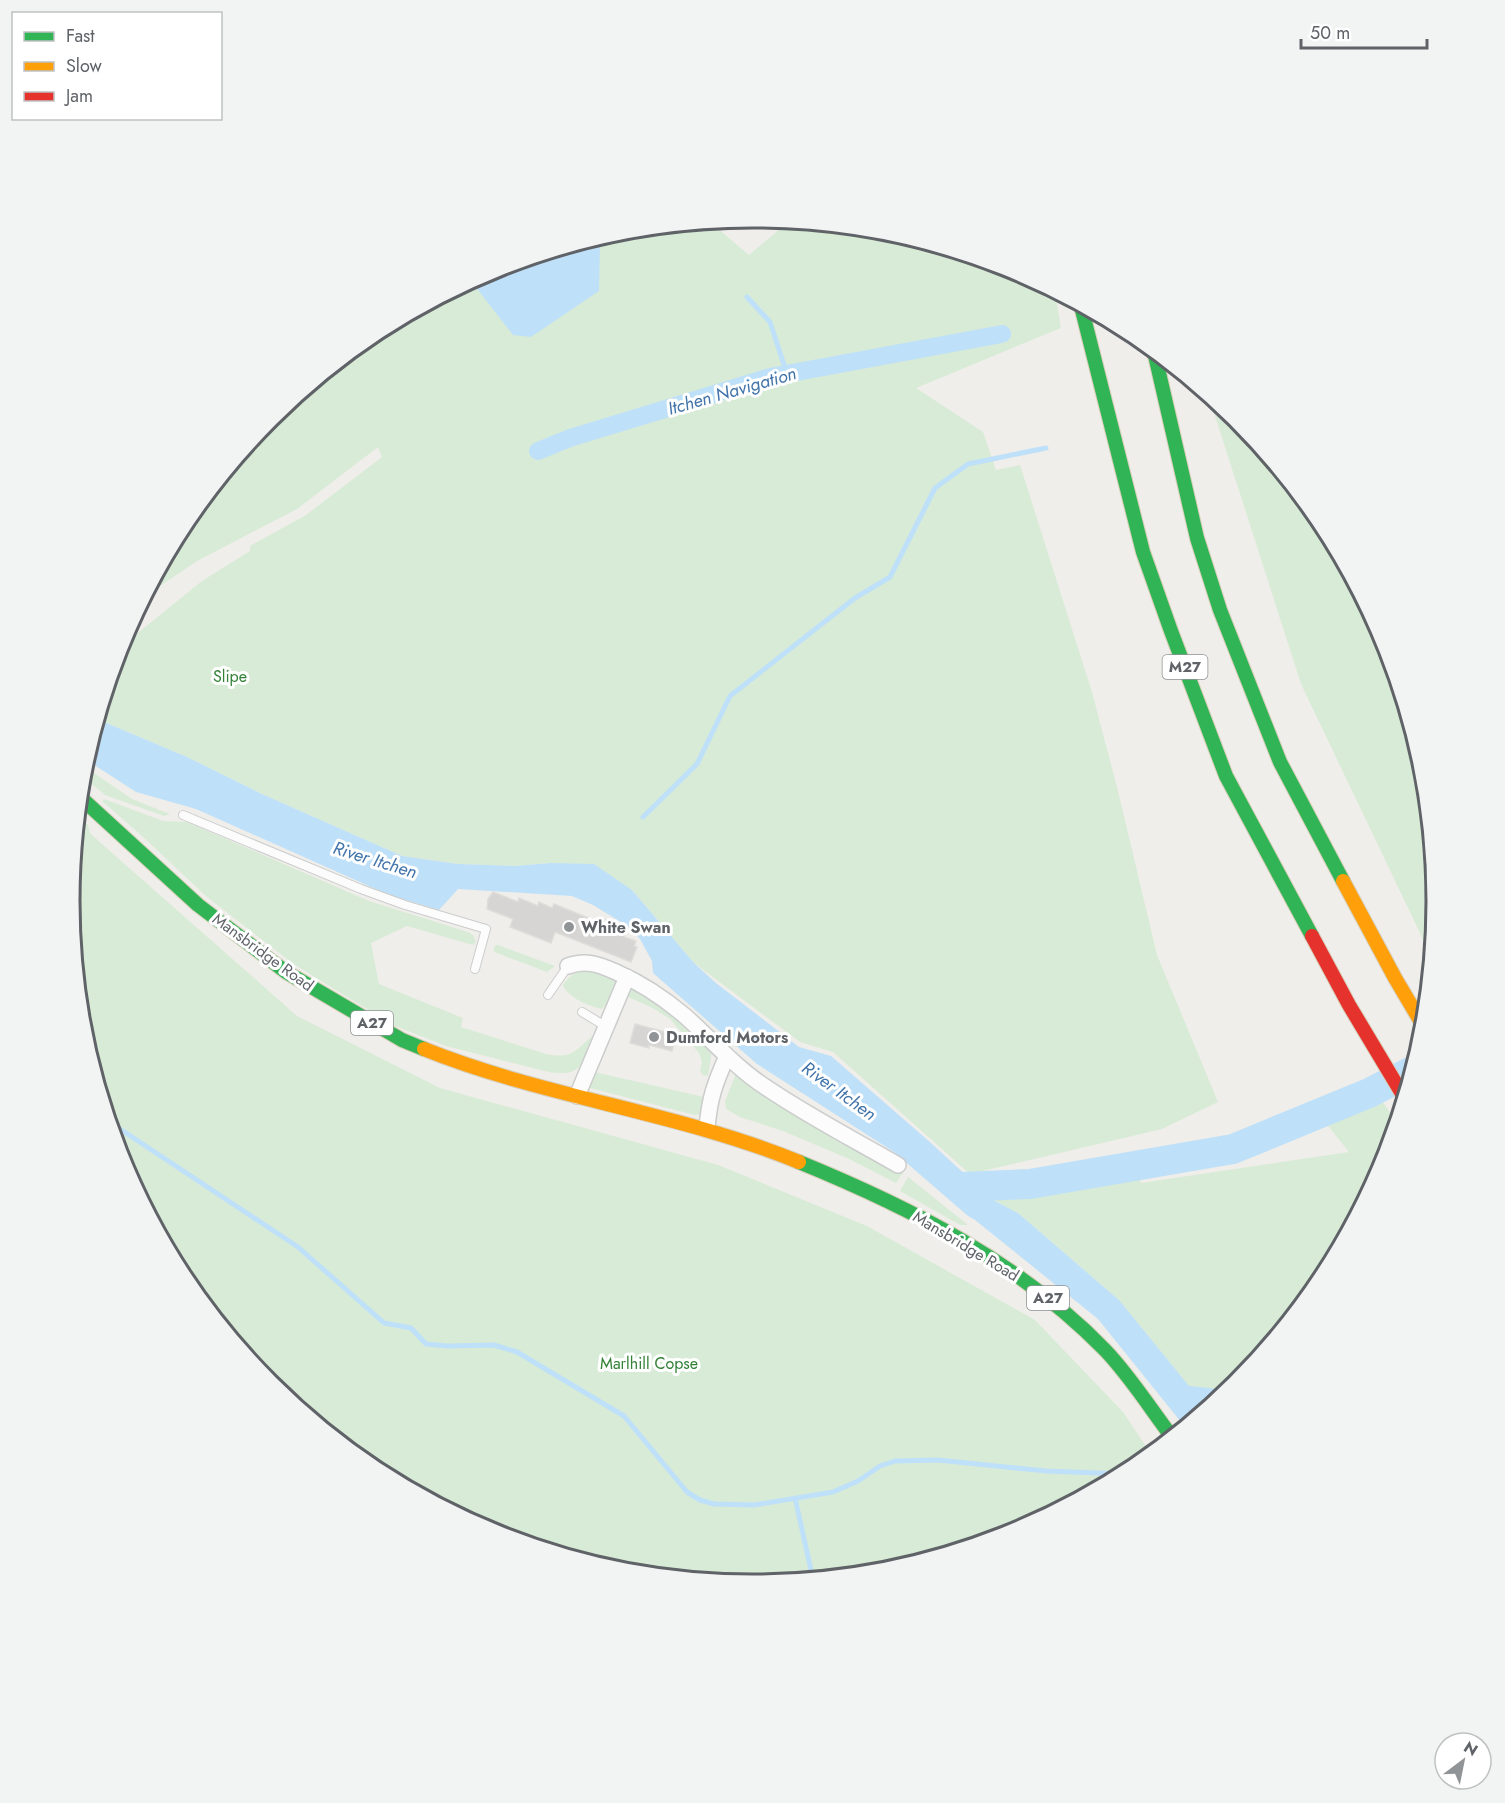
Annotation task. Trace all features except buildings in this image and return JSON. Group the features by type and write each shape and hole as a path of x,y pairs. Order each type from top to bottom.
{"main road":[{"name":"M27","path":"1084,316 1143,552 1222,765 1349,1005 1399,1089"},
{"path":"1157,364 1197,538 1220,610 1280,762 1416,1014"},
{"name":"Mansbridge Road","path":"87,802 198,905 286,972 402,1040 503,1077 707,1129 775,1152 855,1185 938,1227 998,1263 1037,1290 1070,1317 1106,1351 1167,1431"}],"street":[{"path":"568,966 577,962 602,966 627,977 657,995 685,1016 727,1056 761,1084 792,1105 898,1165"},
{"path":"577,1096 627,977"},
{"path":"707,1129 714,1084 727,1056"}],"lane":[{"path":"183,815 362,889 405,905 486,929 475,969"},
{"path":"548,995 568,966"},
{"path":"582,1012 605,1026"}],"green space":[{"name":"Slipe","path":"779,229 840,234 927,251 969,264 1057,302 1061,328 916,388 983,432 996,470 1020,465 1092,692 1157,955 1218,1102 1162,1129 970,1174 833,1052 800,1042 694,963 632,890 551,863 515,866 458,864 402,856 262,794 187,757 104,722 115,685 135,635 202,581 250,551 250,546 306,515 382,457 378,447 297,509 197,561 158,588 193,528 219,492 277,426 343,368 379,342 416,319 477,288 513,334 600,246 665,234 719,230 749,255"},
{"path":"1214,413 1258,458 1312,528 1356,604 1374,644 1403,727 1413,770 1424,857 1426,902 1424,942 1301,684"},
{"path":"92,772 132,799 170,814 164,816 105,795 90,783"},
{"path":"104,799 163,821 187,822 369,901 468,932 473,935 476,942 473,945 407,926 371,943 379,984 463,1018 461,1027 546,1054 567,1055 592,1036 583,1061 575,1070 569,1072 549,1072 446,1046 393,1025 292,963 207,897 102,801"},
{"name":"Marlhill Copse","path":"84,822 88,825 90,833 103,845 297,1016 440,1088 718,1165 867,1226 1035,1320 1123,1412 1146,1447 1089,1484 1050,1505 969,1539 884,1562 840,1569 797,1573 708,1573 621,1562 536,1539 455,1505 416,1484 343,1435 277,1377 247,1345 193,1275 149,1199 115,1118 92,1033 81,946 81,857"},
{"path":"496,945 555,966 547,972 494,952"},
{"path":"586,970 618,980 611,997 602,1009 574,998 563,985 573,975"},
{"path":"633,986 682,1019 712,1051 708,1076 703,1075 700,1071 702,1062 699,1053 670,1019 651,1007 628,997"},
{"path":"737,1071 773,1101 903,1173 896,1183 847,1158 783,1131 740,1117 726,1109 725,1101"},
{"path":"594,1072 704,1097 700,1114 695,1115 590,1088"},
{"path":"1383,1102 1391,1114 1356,1199 1312,1275 1258,1345 1215,1389 1189,1387 1119,1300 1018,1213 993,1200 993,1197 1012,1197 1137,1172 1141,1183 1349,1152 1325,1122"},
{"path":"908,1177 968,1225 960,1225 900,1191"}],"water":[{"path":"600,246 599,291 531,337 513,335 477,288 536,264"},
{"name":"River Itchen","path":"104,722 187,757 262,794 402,856 458,864 515,866 551,863 594,864 632,890 694,963 716,983 799,1047 831,1056 993,1200 1018,1213 1119,1300 1189,1386 1216,1389 1180,1420 1098,1319 968,1216 894,1152 757,1064 653,973 652,961 640,939 629,927 593,905 572,896 458,889 439,910 389,895 196,809 136,792 93,764"}],"waterway":[{"path":"747,297 770,322 787,374"},
{"name":"Itchen Navigation","path":"538,451 570,438 770,377 1002,334"},
{"path":"643,817 697,764 730,696 855,598 890,577 935,488 968,464 1046,448"},
{"path":"961,1187 1030,1184 1233,1149 1369,1093 1403,1076"},
{"path":"119,1128 298,1247 384,1323 411,1328 426,1344 494,1345 517,1352 624,1416 687,1492 700,1500 714,1504 754,1505 833,1492 858,1481 880,1466 895,1461 938,1460 1046,1471 1106,1473"},
{"path":"795,1498 811,1572"}],"traffic: fast":[{"path":"1084,316 1143,552 1171,631 1226,776 1312,936"},
{"path":"1157,364 1197,538 1220,610 1280,762 1343,881"},
{"path":"87,803 198,905 286,972 402,1040 424,1049"},
{"path":"799,1162 922,1218 962,1240 1037,1290 1105,1350 1167,1431"}],"traffic: slow":[{"path":"1343,881 1416,1014"},
{"path":"424,1049 517,1080 707,1130 799,1162"}],"traffic: jam":[{"path":"1312,936 1349,1005 1399,1089"}],"place":[{"name":"White Swan","path":"569,927"},
{"name":"Dumford Motors","path":"654,1037"}]}
